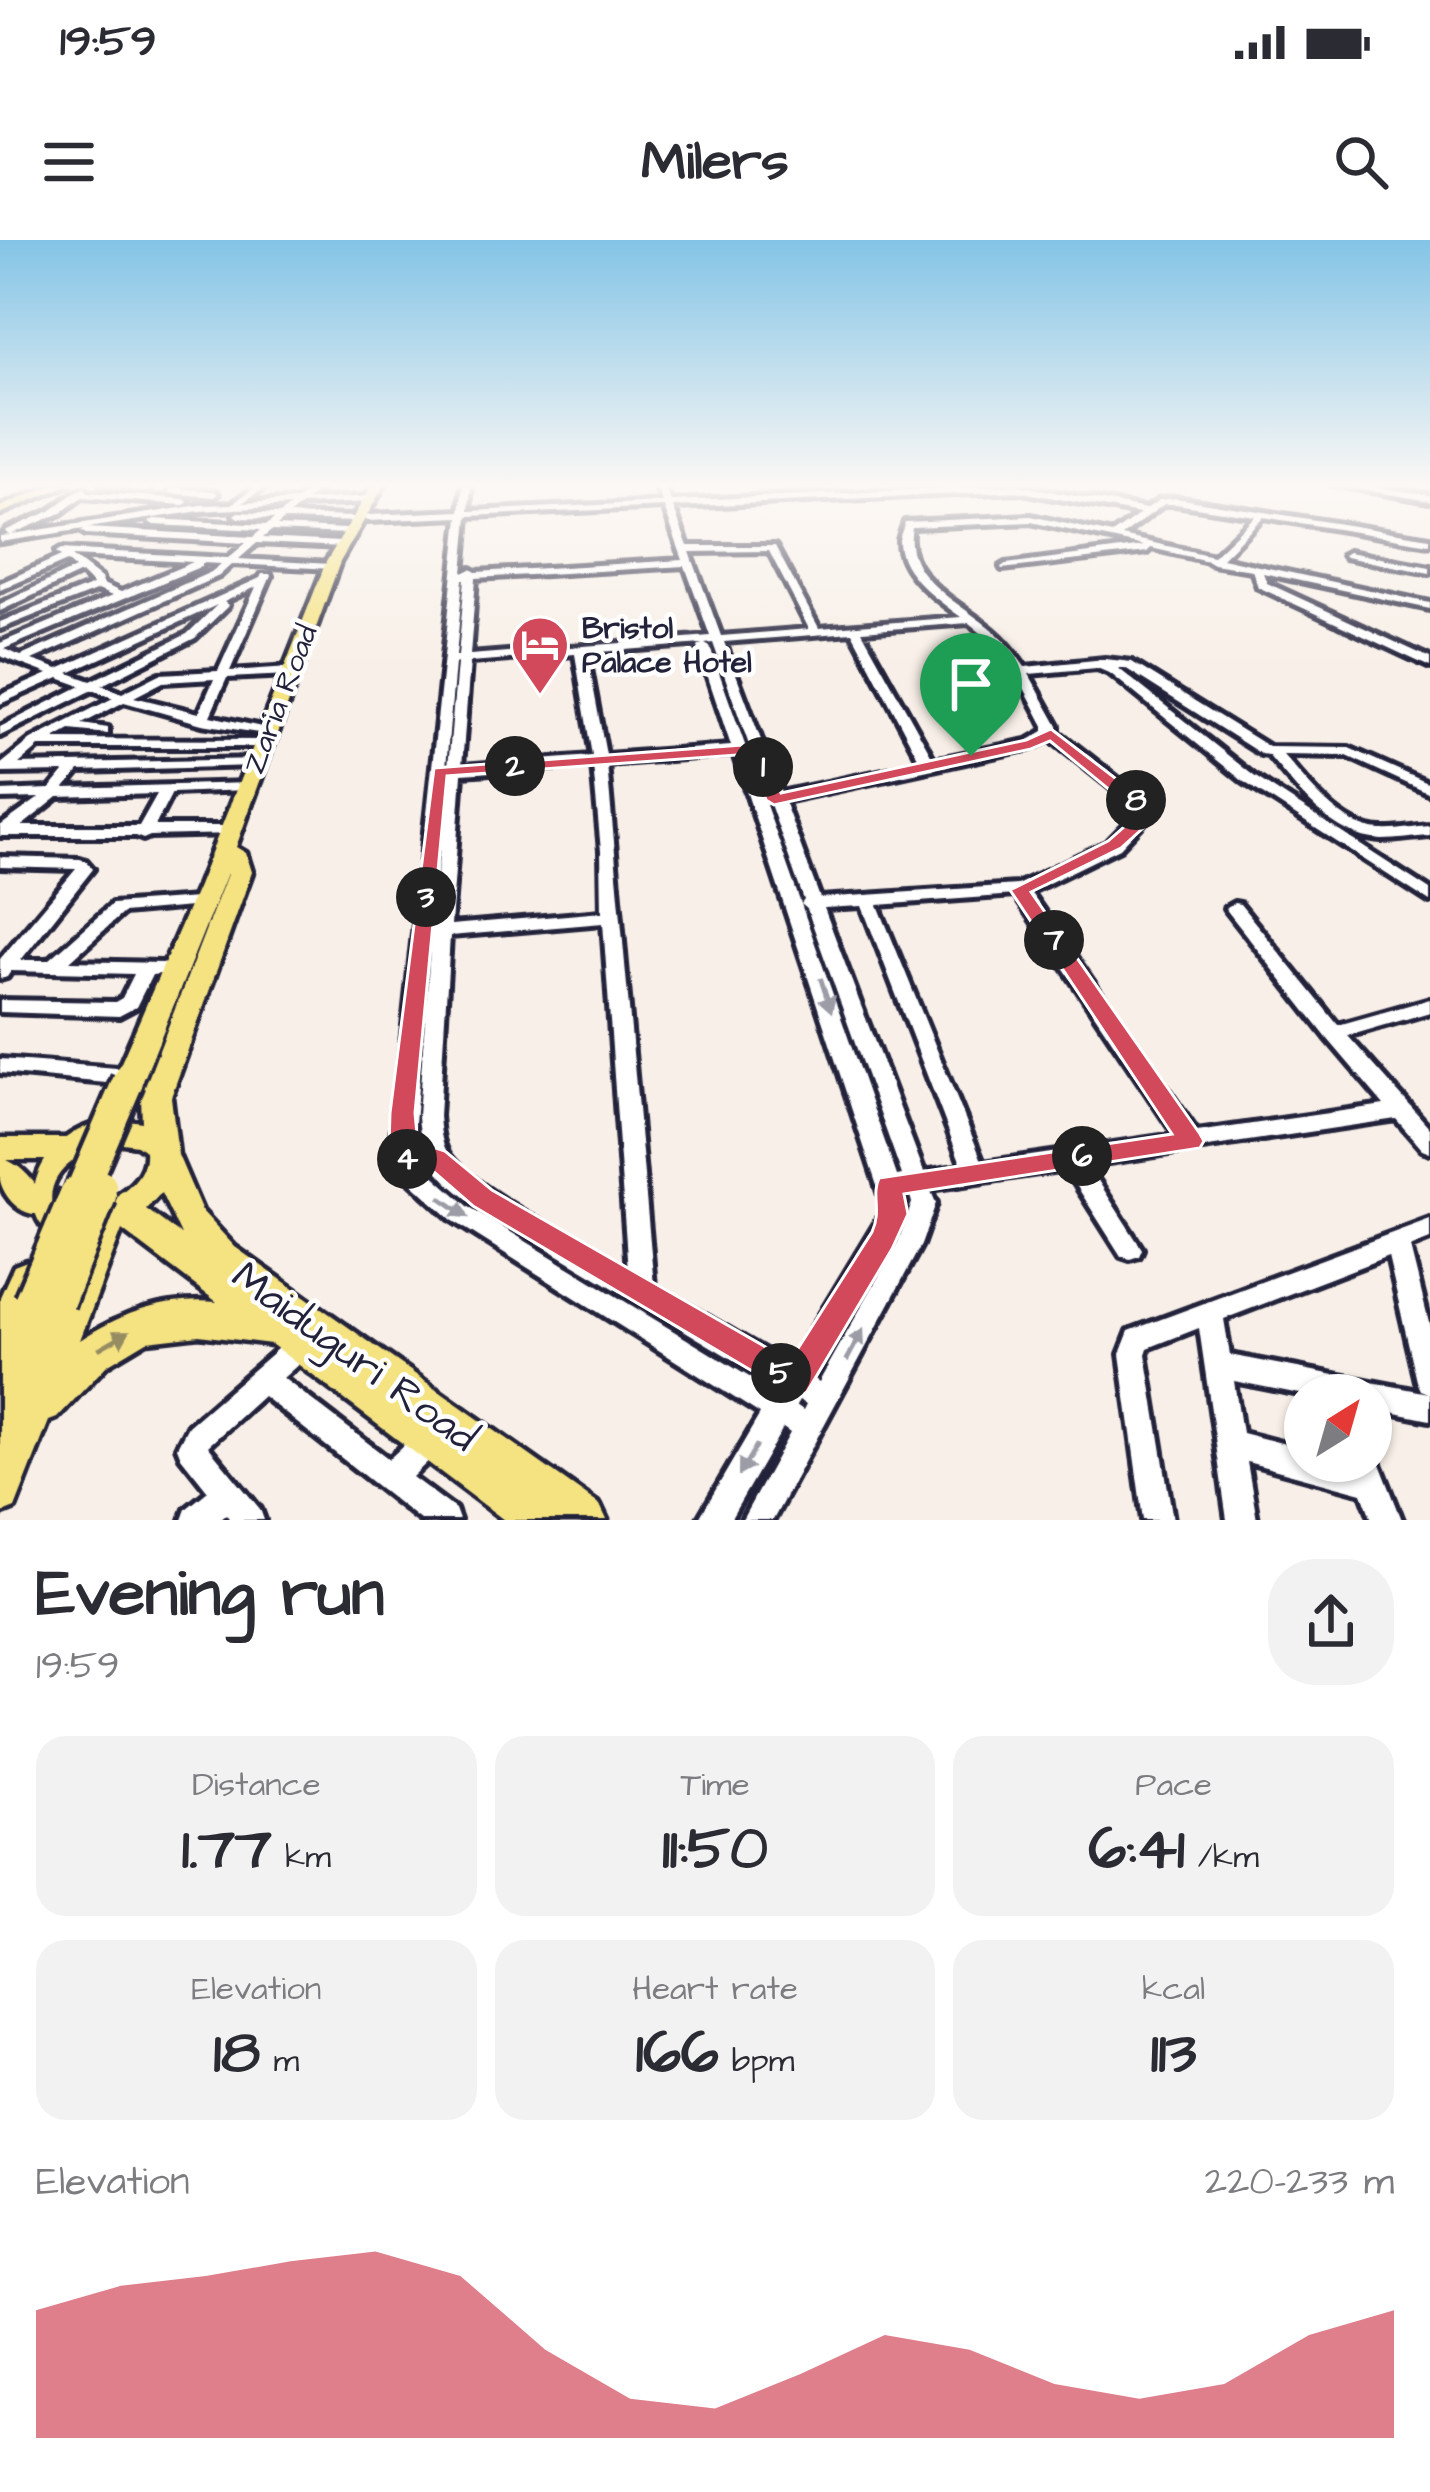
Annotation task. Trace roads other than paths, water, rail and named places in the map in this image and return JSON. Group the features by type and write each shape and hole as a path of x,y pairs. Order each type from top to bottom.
{"highway":[{"name":"Zaria Road","path":"226,855 246,786 290,670 346,544"},
{"name":"Zaria Road","path":"71,1145 130,1079 154,969 205,871 226,855 272,763 349,544"},
{"name":"Zaria Road","path":"161,1151 156,1097 240,872 226,855"},
{"path":"0,1493 44,1302 130,1079 226,855"},
{"path":"0,1338 41,1240 35,1208 38,1177 71,1145 116,1130 149,1134 161,1151 151,1187 116,1214 92,1223 58,1224 35,1208"},
{"name":"Maiduguri Road","path":"161,1151 188,1220 222,1258 585,1520"},
{"path":"15,1427 116,1214"},
{"name":"Maiduguri Road","path":"116,1214 539,1520"},
{"path":"0,1380 44,1302"},
{"path":"15,1427 78,1364 141,1325 183,1315 289,1336"}],"main road":[{"path":"0,1150 71,1145"},
{"path":"0,1169 10,1174 35,1208"}],"street":[{"path":"55,544 118,599 171,675"},
{"path":"154,559 174,544"},
{"path":"227,544 256,544"},
{"path":"0,596 72,560 272,565 317,544"},
{"path":"467,544 433,932 427,1136 436,1159 483,1198 825,1400"},
{"path":"682,544 766,801 924,1203 917,1226 757,1520"},
{"path":"904,544 906,560 1004,646 1052,726 1051,734"},
{"path":"1137,544 1430,606"},
{"path":"1213,561 1231,544"},
{"path":"1322,584 1355,544"},
{"path":"21,660 208,578 249,545"},
{"path":"684,549 772,548 814,630"},
{"path":"1006,567 1154,548"},
{"path":"1348,554 1430,570"},
{"path":"0,608 50,585 72,560"},
{"path":"0,650 205,561"},
{"path":"465,576 689,563"},
{"path":"202,720 272,565"},
{"path":"1258,570 1262,585 1430,663"},
{"path":"3,580 50,585"},
{"path":"0,700 263,580"},
{"path":"0,626 98,586"},
{"path":"0,733 198,632 223,605"},
{"path":"458,657 581,652 974,620"},
{"path":"855,628 930,766"},
{"path":"458,657 712,642"},
{"path":"0,650 91,686 202,720 261,746"},
{"path":"581,652 594,705 610,855 642,1292"},
{"path":"1098,664 1120,675 1249,779 1430,897"},
{"path":"1022,671 1128,665 1194,710 1274,754 1336,816 1377,835"},
{"path":"2,769 66,726 171,675 290,670"},
{"path":"66,726 103,731"},
{"path":"766,801 1031,744 1051,734"},
{"path":"806,904 1020,890 1114,844 1143,820 1143,808 1051,734"},
{"path":"36,743 261,746"},
{"path":"2,769 75,767 261,746"},
{"path":"447,771 748,749"},
{"path":"1274,754 1349,752 1427,791"},
{"path":"2,834 53,794 75,767"},
{"path":"0,795 246,786"},
{"path":"143,834 167,789"},
{"path":"1342,841 1430,831"},
{"path":"2,834 143,834 226,855"},
{"path":"0,862 86,866 2,968"},
{"path":"1020,890 1191,1141"},
{"path":"868,900 976,1173"},
{"path":"51,968 118,908 191,902"},
{"path":"713,1520 894,1214 806,904"},
{"path":"1234,908 1430,1143"},
{"path":"433,932 611,917"},
{"path":"433,932 403,1113 402,1146 412,1170 460,1213 809,1429"},
{"path":"2,968 154,969"},
{"path":"0,1006 119,1009 154,969"},
{"path":"1334,1033 1430,1005"},
{"path":"0,1066 130,1079"},
{"path":"889,1186 1402,1110"},
{"path":"1071,1157 1130,1249"},
{"path":"412,1170 436,1159"},
{"path":"1158,1520 1133,1347 1138,1340 1430,1229"},
{"path":"1397,1243 1430,1381"},
{"path":"1210,1313 1242,1520"},
{"path":"249,1520 191,1448 198,1436 265,1381 289,1336"},
{"path":"1219,1365 1284,1379"},
{"path":"265,1381 444,1520"},
{"path":"1392,1400 1430,1407"},
{"path":"391,1477 429,1441"},
{"path":"1232,1444 1284,1454"},
{"path":"1372,1482 1387,1520"},
{"path":"197,1520 225,1495"}],"place":[{"name":"Bristol Palace Hotel","path":"540,696"}]}
